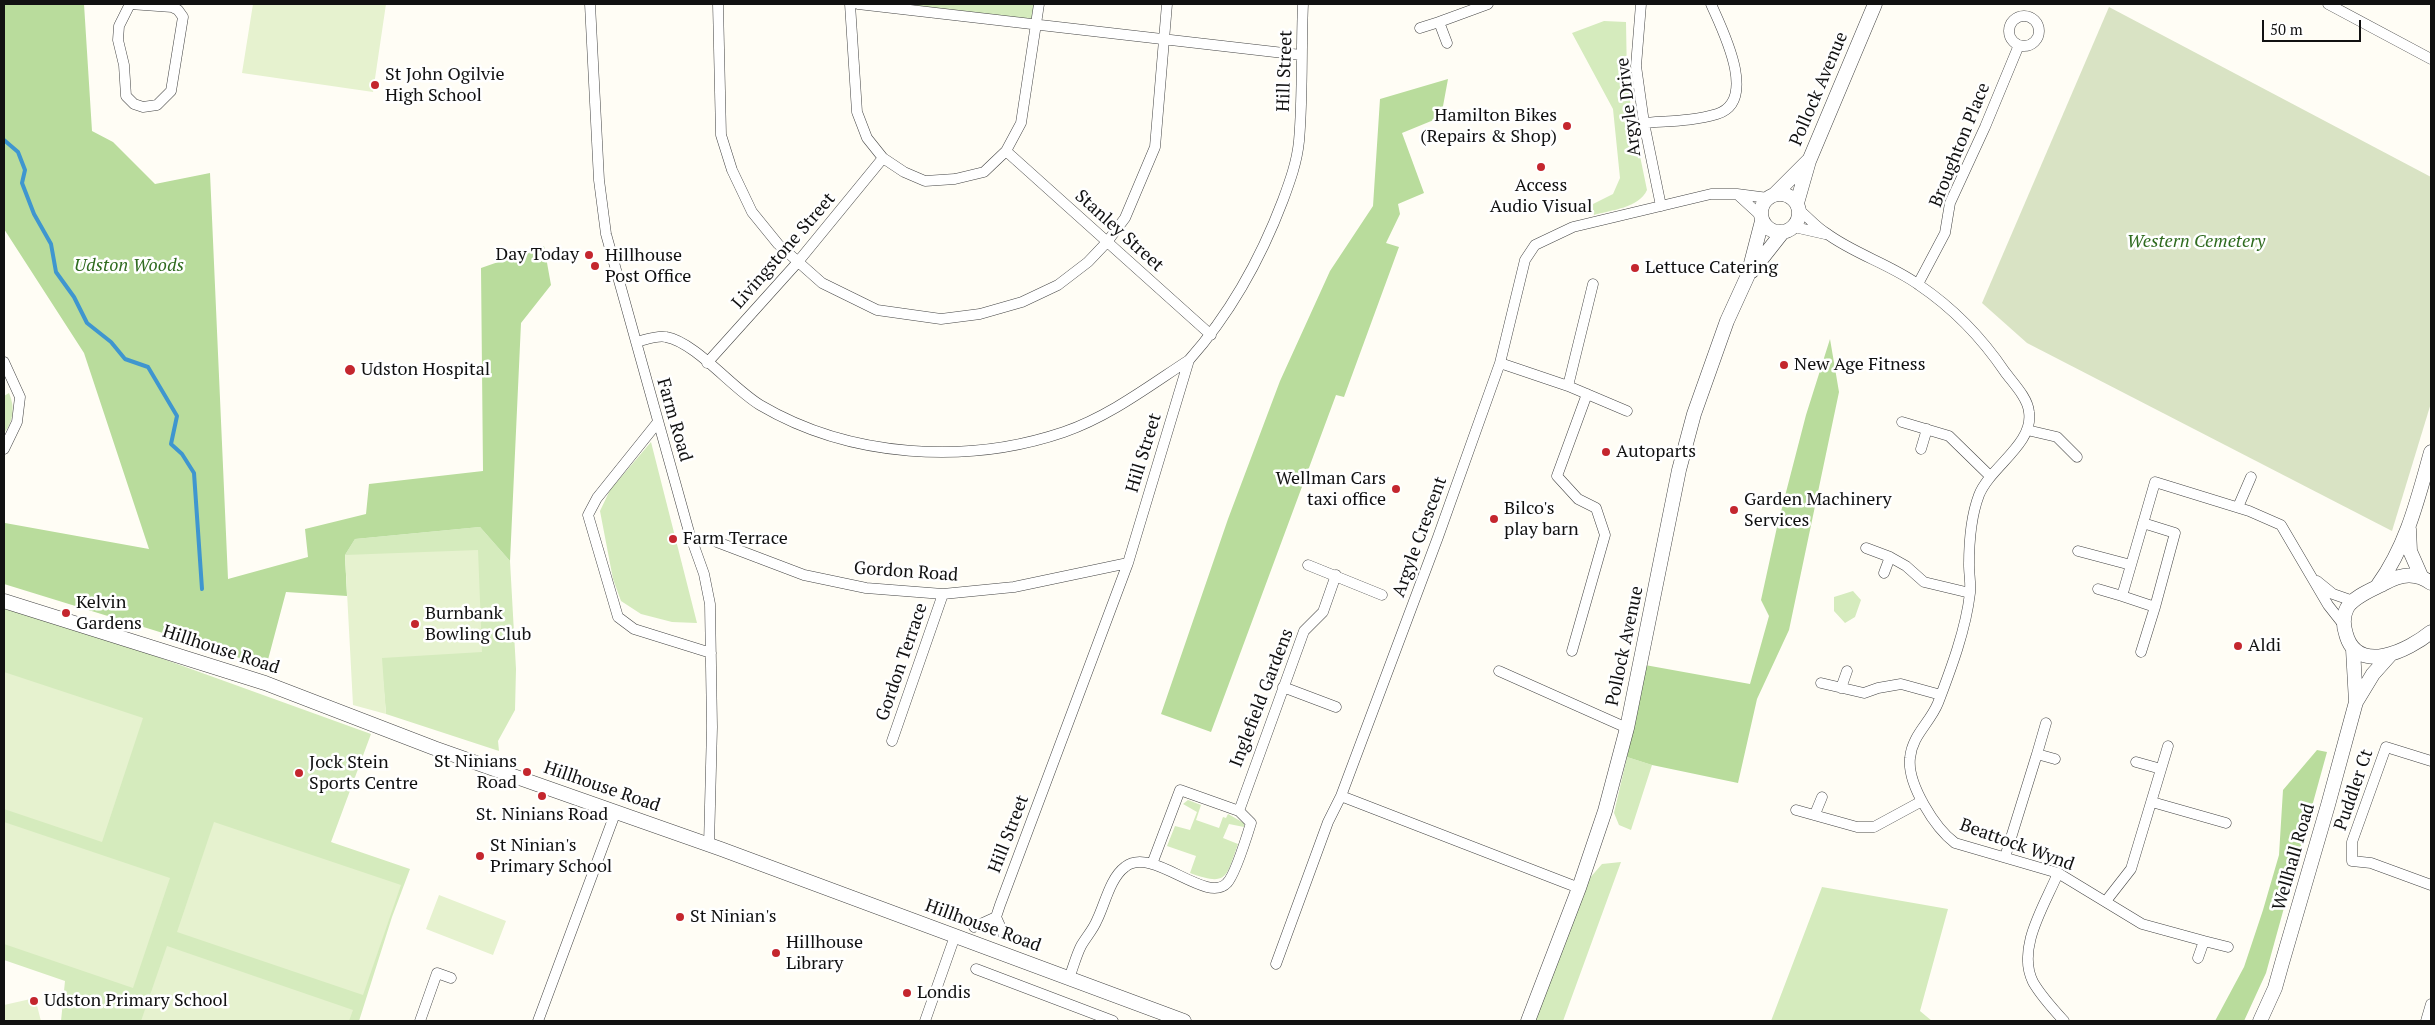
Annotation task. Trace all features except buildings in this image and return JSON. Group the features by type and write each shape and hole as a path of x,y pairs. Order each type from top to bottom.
{"street":[{"path":"130,4 180,7 183,17 171,92 157,105 143,107 134,104 126,96 124,65 118,40 119,26 130,4"},
{"name":"Farm Road","path":"590,4 598,180 606,234 689,532 704,574 710,604 709,845"},
{"path":"718,4 721,135 732,170 752,212 797,263 822,283 877,310 941,319 980,314 1022,302 1058,284 1088,262 1107,242 1125,218 1155,147 1167,4"},
{"path":"850,4 857,112 867,138 883,158 904,172 925,181 955,180 984,172 1006,151 1021,123 1039,4"},
{"path":"858,4 1037,23 1301,55"},
{"name":"Hill Street","path":"996,918 1128,563 1189,360 1211,335 1256,262 1272,230 1294,170 1299,142 1303,4"},
{"path":"1420,28 1488,4"},
{"name":"Argyle Drive","path":"1641,4 1636,66 1644,123 1661,206"},
{"path":"1644,123 1718,114 1732,105 1738,91 1730,45 1711,4"},
{"name":"Pollock Avenue","path":"1798,206 1809,161 1874,4"},
{"path":"2328,4 2431,59"},
{"path":"1439,22 1447,43"},
{"name":"Broughton Place","path":"1918,284 1945,233 1950,203 1985,127 2019,45"},
{"name":"Stanley Street","path":"1006,151 1211,335"},
{"name":"Livingstone Street","path":"707,363 797,263 883,158"},
{"name":"Pollock Avenue","path":"1771,196 1809,161"},
{"name":"Argyle Crescent","path":"1276,964 1328,822 1341,796 1438,537 1500,363 1526,260 1535,245 1573,227 1711,194 1771,196"},
{"path":"1737,194 1761,218 1767,228 1774,232 1788,230 1826,234"},
{"path":"1761,218 1762,205 1771,196 1782,194 1791,197 1826,234 1918,284 1960,317 1998,361 2022,395 2030,412 2027,430 2057,437 2077,457"},
{"path":"1788,230 1799,216 1798,206"},
{"name":"Pollock Avenue","path":"1528,1021 1579,888 1605,812 1627,728 1680,470 1694,414 1727,321 1748,275 1761,218"},
{"name":"Pollock Avenue","path":"1748,275 1788,230"},
{"path":"1568,386 1593,284"},
{"path":"636,342 663,336 680,340 730,383 760,405 819,433 891,449 928,453 1003,448 1065,432 1109,412 1189,360"},
{"path":"4,362 20,397 17,422 4,446"},
{"path":"1500,363 1568,386 1627,411"},
{"path":"1572,651 1605,535 1596,508 1578,499 1557,476 1587,394"},
{"path":"658,422 597,498 588,515 618,617 634,628 711,653"},
{"path":"1902,422 1948,436 1990,476"},
{"path":"1920,449 1927,429"},
{"name":"Beattock Wynd","path":"2027,430 2009,456 1990,476 1980,493 1974,510 1969,565 1970,593 1954,660 1941,695 1933,715 1917,734 1910,758 1911,775 1922,801 1944,835 1955,843 2058,874 2142,924 2228,947"},
{"path":"2376,587 2390,569 2409,525 2431,452"},
{"path":"2238,507 2251,477"},
{"path":"2122,596 2155,482 2238,507 2281,525 2310,576 2343,624"},
{"path":"2141,652 2175,532 2143,523"},
{"path":"2409,525 2410,551 2426,580"},
{"name":"Gordon Road","path":"717,542 804,575 866,588 943,594 1014,587 1128,563"},
{"path":"1866,548 1890,557 1906,566 1924,582 1970,593"},
{"path":"2078,551 2131,564"},
{"path":"1884,574 1890,557"},
{"path":"1308,565 1382,595"},
{"name":"Inglefield Gardens","path":"1239,811 1304,631 1323,612 1336,575"},
{"path":"2343,624 2347,608 2353,601 2376,587 2406,575 2426,580"},
{"path":"2310,576 2333,594 2353,601"},
{"path":"2098,589 2155,606"},
{"name":"Gordon Terrace","path":"892,741 943,594"},
{"name":"Hillhouse Road","path":"4,601 257,680 434,748 616,811 1184,1021"},
{"name":"Wellhall Road","path":"2343,624 2348,642 2353,649 2375,658 2390,655 2424,642 2431,632"},
{"name":"Wellhall Road","path":"2353,649 2356,702"},
{"name":"Wellhall Road","path":"2260,1021 2280,972 2356,702 2373,674 2390,655"},
{"path":"1499,671 1627,728"},
{"path":"1841,688 1847,671"},
{"path":"1821,683 1864,692 1901,684 1941,695"},
{"path":"1283,687 1336,706"},
{"path":"2005,858 2046,723"},
{"path":"2106,901 2131,870 2168,746"},
{"name":"Puddler Ct","path":"2431,761 2386,747 2352,842 2352,861 2371,863 2431,886"},
{"path":"2037,754 2055,760"},
{"path":"2136,762 2161,769"},
{"path":"1069,978 1081,946 1096,923 1118,873 1126,865 1136,862 1152,864 1215,888 1226,884 1230,880 1251,823 1239,811 1180,790 1152,864"},
{"path":"1341,796 1579,888"},
{"path":"1815,814 1822,797"},
{"path":"1796,810 1857,827 1874,827 1922,801"},
{"path":"2152,802 2226,823"},
{"path":"538,1021 616,811"},
{"path":"2058,874 2030,939 2027,964 2033,981 2064,1021"},
{"path":"974,927 996,918 1004,935"},
{"path":"925,1021 955,936"},
{"path":"2198,958 2204,941"},
{"path":"976,970 1114,1021"},
{"path":"420,1021 437,973 452,978"},
{"path":"2426,1021 2431,1004"}],"green space":[{"name":"Udston Woods","path":"4,4 84,4 92,131 113,142 155,184 210,173 228,579 308,557 305,529 366,514 369,484 483,471 481,268 544,246 551,285 521,323 510,561 480,527 355,539 345,555 347,596 286,592 265,671 231,654 4,584 5,523 149,549 84,353 4,229"},
{"path":"253,4 386,4 373,92 242,73"},
{"path":"858,4 1039,4 1037,23"},
{"name":"Western Cemetery","path":"2109,7 2431,177 2431,403 2392,531 2027,343 1982,303"},
{"path":"1604,21 1626,22 1627,79 1633,122 1647,190 1638,201 1631,205 1594,215 1591,205 1613,194 1620,178 1613,109 1572,33"},
{"path":"1448,79 1441,117 1402,133 1424,193 1398,204 1400,214 1386,243 1399,247 1344,397 1336,395 1211,732 1161,714 1228,519 1280,381 1330,271 1373,206 1380,99"},
{"path":"1830,339 1839,392 1789,630 1757,699 1738,783 1652,765 1627,757 1645,665 1750,684 1769,616 1761,600 1777,527 1806,415"},
{"path":"9,393 12,403 12,419 4,433 4,396"},
{"path":"651,442 697,623 672,622 641,614 621,601 613,579 600,511 610,490"},
{"path":"480,527 510,561 516,669 515,710 498,741 499,751 386,714 381,658 345,555 355,539"},
{"name":"Burnbank Bowling Club","path":"478,550 482,652 382,658 386,714 353,705 345,555"},
{"path":"1853,591 1861,600 1855,617 1845,623 1834,611 1834,597"},
{"path":"4,608 97,635 371,734 331,842 410,869 392,917 359,1021 61,1021 65,981 4,960"},
{"path":"4,672 143,718 102,842 4,809"},
{"path":"2317,750 2327,752 2266,973 2244,1021 2215,1021 2244,967 2263,910 2279,855 2283,790"},
{"path":"1627,757 1652,765 1631,830 1619,825 1614,813"},
{"path":"1188,800 1201,805 1196,820 1219,828 1223,817 1226,818 1228,814 1244,823 1244,827 1229,824 1223,838 1238,844 1228,871 1219,879 1190,873 1196,856 1167,846 1175,826 1190,830 1197,812 1183,804"},
{"path":"4,822 170,878 133,988 4,944"},
{"path":"214,822 401,885 363,995 177,932"},
{"path":"1621,862 1563,1021 1535,1021 1589,879 1602,864"},
{"path":"1822,887 1948,909 1920,1011 1932,1021 1771,1021"},
{"path":"439,895 506,921 493,955 426,929"},
{"path":"167,946 353,1010 349,1021 141,1021"},
{"path":"35,998 41,1021 4,1021 4,1005"}],"waterway":[{"path":"4,140 18,152 25,170 22,183 34,214 51,244 56,272 74,297 87,323 111,342 125,359 148,367 177,416 171,444 182,454 194,473 202,589"}],"place":[{"name":"St John Ogilvie High School","path":"375,85"},
{"name":"Hamilton Bikes (Repairs & Shop)","path":"1567,126"},
{"name":"Access Audio Visual","path":"1541,167"},
{"name":"Day Today","path":"589,255"},
{"name":"Hillhouse Post Office","path":"595,266"},
{"name":"Lettuce Catering","path":"1635,268"},
{"name":"New Age Fitness","path":"1784,365"},
{"name":"Udston Hospital","path":"350,370"},
{"name":"Autoparts","path":"1606,452"},
{"name":"Wellman Cars taxi office","path":"1396,489"},
{"name":"Garden Machinery Services","path":"1734,510"},
{"name":"Bilco's play barn","path":"1494,519"},
{"name":"Farm Terrace","path":"673,539"},
{"name":"Kelvin Gardens","path":"66,613"},
{"name":"Burnbank Bowling Club","path":"415,624"},
{"name":"Aldi","path":"2238,646"},
{"name":"St Ninians Road","path":"527,772"},
{"name":"Jock Stein Sports Centre","path":"299,773"},
{"name":"St. Ninians Road","path":"542,796"},
{"name":"St Ninian's Primary School","path":"480,856"},
{"name":"St Ninian's","path":"680,917"},
{"name":"Hillhouse Library","path":"776,953"},
{"name":"Londis","path":"907,993"},
{"name":"Udston Primary School","path":"34,1001"}]}
